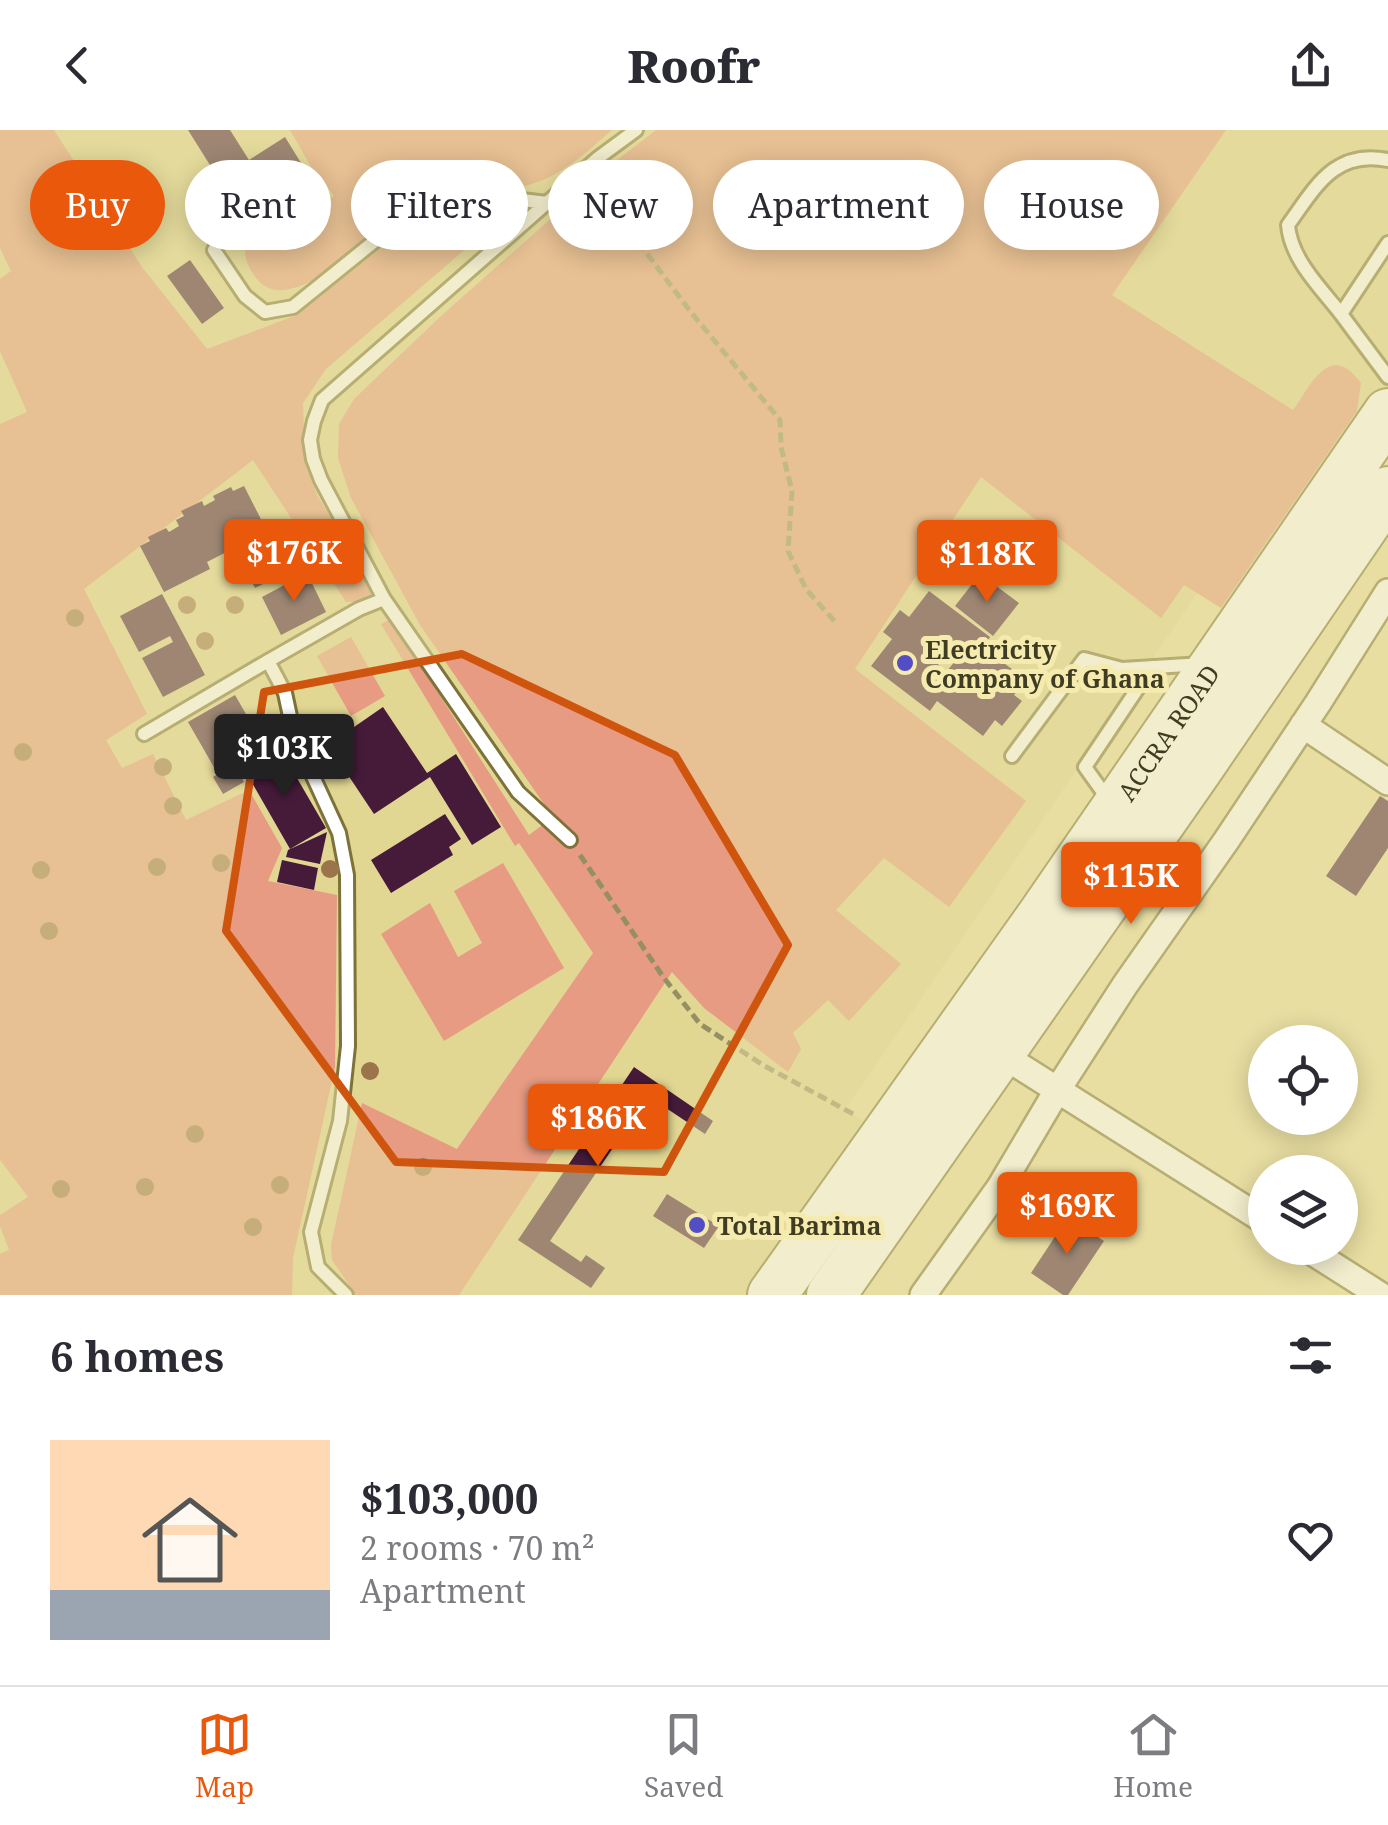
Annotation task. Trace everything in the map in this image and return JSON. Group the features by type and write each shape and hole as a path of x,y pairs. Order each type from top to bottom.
{"highway":[{"name":"ACCRA ROAD","path":"772,1295 1115,810 1388,413"},
{"name":"ACCRA ROAD","path":"831,1295 1388,491"}],"street":[{"path":"923,1295 1000,1187 1124,985 1226,841 1388,592"},
{"path":"1303,726 1388,782"},
{"path":"999,1053 1248,1211"},
{"path":"1333,1265 1380,1295"}],"lane":[{"path":"570,840 518,792 384,599 321,480 310,440 322,400 598,158 636,130"},
{"path":"1388,160 1372,156 1336,167 1319,181 1288,226 1294,252 1388,377"},
{"path":"214,250 244,296 264,312 293,307 407,215 445,196 479,195 547,203"},
{"path":"1341,314 1388,243"},
{"path":"144,734 268,660 384,599"},
{"path":"1012,756 1084,659 1122,669 1215,663"},
{"path":"268,660 285,693 294,736 339,832 347,875 348,1046 340,1121 312,1232 318,1267 346,1295"},
{"path":"1115,810 1085,767 1152,667"}],"path":[{"path":"598,158 645,251 780,420 792,491 788,552 806,589 837,624"},
{"path":"570,840 700,1024 763,1065 888,1133"}],"highlighted area":[{"path":"462,654 675,755 788,945 664,1172 396,1162 226,931 264,692"}],"shaded area":[{"path":"0,130 1388,130 1388,390 1374,411 1357,411 1361,383 1349,370 846,1109 877,1131 767,1295 0,1295"},
{"path":"0,130 54,130 73,160 30,160 30,250 131,250 207,349 297,315 378,250 464,250 326,369 303,403 305,463 317,495 367,578 372,591 368,598 346,602 253,460 84,589 147,714 106,740 122,768 153,754 186,820 249,790 282,848 268,881 337,895 335,1067 293,1258 292,1295 0,1295 0,1254 9,1250 0,1215 28,1197 0,1160 0,424 27,412 0,351 0,279 11,271 0,248"},
{"path":"290,130 612,130 576,160 548,160 548,177 528,185 528,160 351,160 351,250 354,250 304,285 286,290 269,288 256,278 245,251 331,250 331,160 307,160"},
{"path":"656,130 1226,130 1159,227 1159,160 984,160 984,250 1143,250 1112,295 1293,410 1322,371 1340,366 1361,383 1357,411 1221,608 1184,585 1161,618 981,477 855,669 1026,801 949,907 884,858 836,910 901,964 849,1021 828,1000 793,1033 801,1049 788,1072 704,1008 672,972 459,1295 356,1295 332,1260 331,1245 362,1103 457,1149 593,953 519,843 515,846 381,624 393,622 529,835 553,817 420,625 351,498 338,458 339,424 354,399 515,250 528,250 528,239 548,221 548,250 693,250 693,160 617,160"},
{"path":"351,637 385,696 351,716 317,656"},
{"path":"503,863 564,968 444,1041 381,934 430,903 458,957 482,943 454,891"}],"building":[{"path":"188,130 230,130 249,160 207,160"},
{"path":"285,137 299,160 249,160"},
{"path":"190,260 224,308 202,324 167,276"},
{"path":"244,486 267,531 207,562 210,569 164,592 140,546 150,541 148,537 179,526 176,520 184,516 181,511 202,501 204,506 231,487 233,491"},
{"path":"282,531 300,566 255,588 238,554"},
{"path":"307,573 326,612 281,635 262,597"},
{"path":"980,574 1019,603 993,636 955,606"},
{"name":"Electricity Company of Ghana","path":"929,591 990,637 983,647 1026,680 1014,695 1022,701 1002,726 995,720 983,736 937,701 930,711 871,666 892,639 883,632 900,610 909,617","holes":["931,641 956,660 947,671 923,653"]},
{"path":"162,594 205,675 163,697 142,658 173,642 170,636 139,652 120,616"},
{"path":"235,695 262,742 215,769 188,722"},
{"path":"383,707 427,773 456,754 501,827 472,845 430,777 374,814 328,745"},
{"path":"246,754 255,770 283,754 326,828 290,849 247,774 243,775 234,760"},
{"path":"234,764 244,782 223,794 213,777"},
{"path":"1380,796 1388,801 1388,848 1356,896 1326,876"},
{"path":"445,814 461,839 449,847 453,855 391,893 371,860"},
{"path":"327,832 320,864 286,857 288,850"},
{"path":"282,860 318,868 314,890 277,882"},
{"path":"634,1067 713,1121 705,1134 648,1096 550,1241 581,1262 586,1255 605,1268 591,1288 518,1240"},
{"path":"667,1194 719,1226 704,1248 653,1216"},
{"path":"1068,1217 1104,1241 1068,1295 1063,1295 1031,1273"}],"place":[{"name":"Electricity Company of Ghana","path":"905,663"},
{"name":"Total Barima","path":"697,1225"}]}
